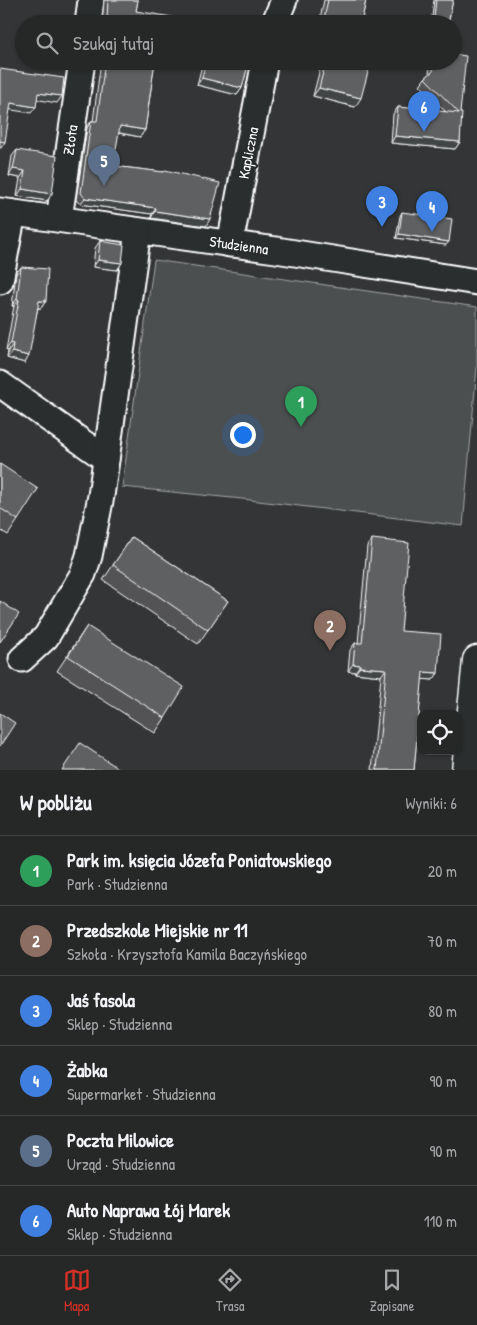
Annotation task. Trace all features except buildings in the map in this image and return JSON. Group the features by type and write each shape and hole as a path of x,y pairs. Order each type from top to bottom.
{"street":[{"path":"89,15 91,0"},
{"path":"278,15 284,0"},
{"name":"Złota","path":"59,219 81,70"},
{"name":"Kapliczna","path":"230,244 263,70"},
{"path":"0,281 7,212"},
{"name":"Studzienna","path":"7,212 477,282"},
{"path":"22,659 46,637 83,574 89,556 106,458 138,231"},
{"path":"0,384 106,458"},
{"path":"466,770 477,660"}],"shaded area":[{"path":"154,260 477,307 477,367 463,526 242,499 122,487"}],"place":[{"name":"Auto Naprawa Łój Marek","path":"424,132"},
{"name":"Poczta Milowice","path":"104,186"},
{"name":"Jaś fasola","path":"382,227"},
{"name":"Żabka","path":"432,232"},
{"name":"Park im. księcia Józefa Poniatowskiego","path":"301,427"},
{"name":"Przedszkole Miejskie nr 11","path":"330,651"}]}
